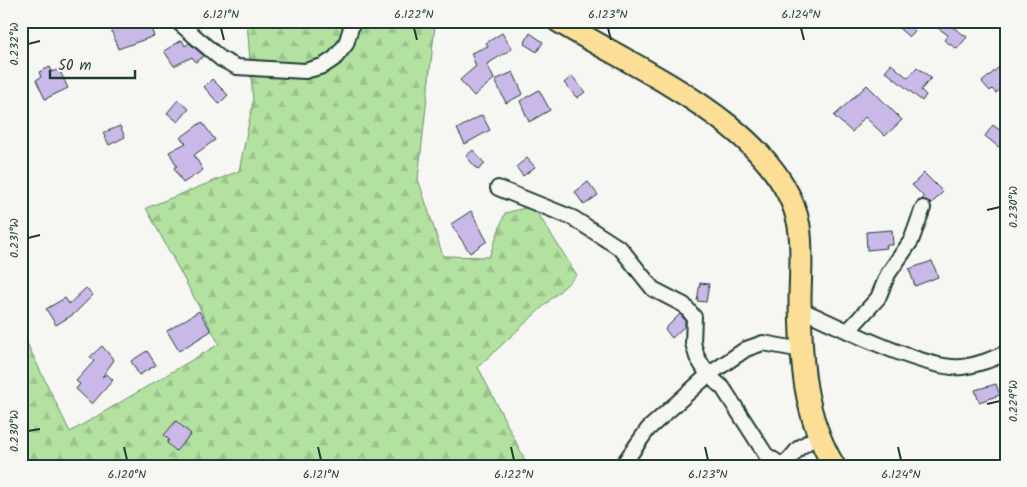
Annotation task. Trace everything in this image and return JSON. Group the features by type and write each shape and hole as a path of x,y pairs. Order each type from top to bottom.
{"main road":[{"path":"558,21 690,99 739,134 759,153 786,191 796,214 800,248 800,309 806,396 819,435 834,466"}],"street":[{"path":"176,21 221,59 237,67 305,71 323,66 336,58 346,44 353,21"},
{"path":"498,188 573,218 622,249 653,289 684,305 694,318 693,343 698,357 708,374 723,388 766,455 774,462 780,464 788,461 799,448 819,435"},
{"path":"848,331 878,298 888,274 911,241 923,208"},
{"path":"800,309 893,350 942,365 961,367 986,362 1006,352"},
{"path":"622,466 648,430 708,374 746,349 762,343 802,350"}],"green space":[{"path":"247,21 430,21 435,25 418,179 443,256 489,257 505,213 533,206 577,275 478,367 528,466 21,466 21,331 70,432 219,344 146,208 239,171 253,102"}],"building":[{"path":"108,21 148,21 154,36 118,49"},
{"path":"891,21 905,21 915,31 909,37"},
{"path":"944,21 967,37 957,49 944,40 948,35 938,28"},
{"path":"502,33 512,49 487,64 494,79 474,96 460,80 476,66 471,53 488,46 486,43"},
{"path":"530,33 543,42 537,52 524,44"},
{"path":"182,40 185,46 189,43 204,56 196,62 192,57 174,66 164,51"},
{"path":"1006,61 1006,84 996,93 992,89 990,91 982,82"},
{"path":"891,64 908,78 917,67 931,78 921,90 926,95 922,101 885,71"},
{"path":"50,67 52,72 59,69 68,88 45,99 36,80 41,77 39,72"},
{"path":"513,72 523,94 506,103 495,80"},
{"path":"572,76 585,92 577,98 564,83"},
{"path":"212,79 228,95 219,104 204,87"},
{"path":"867,85 902,120 885,136 865,117 852,132 834,116"},
{"path":"539,90 550,110 529,122 520,101"},
{"path":"178,100 189,109 178,122 167,113"},
{"path":"482,115 490,130 465,144 457,129"},
{"path":"202,122 215,140 194,155 203,170 183,183 174,168 177,166 169,152 186,143 180,138"},
{"path":"993,125 1006,135 1006,140 1000,148 985,136"},
{"path":"120,126 125,137 109,145 103,133"},
{"path":"473,150 485,164 478,170 466,156"},
{"path":"527,158 535,167 523,176 516,167"},
{"path":"924,173 943,192 931,204 922,199 924,197 912,185"},
{"path":"588,182 598,195 584,205 575,192"},
{"path":"471,211 487,241 470,253 451,224"},
{"path":"892,230 893,245 886,245 887,248 867,250 866,232"},
{"path":"932,261 938,277 915,286 909,269"},
{"path":"700,283 709,284 706,302 697,301"},
{"path":"86,288 93,295 74,314 56,325 46,309 65,298 69,304"},
{"path":"199,311 211,331 179,351 167,331"},
{"path":"680,314 685,320 685,326 672,338 665,329"},
{"path":"102,346 114,360 102,377 107,374 113,380 92,404 76,389 80,384 76,381 94,361 90,357"},
{"path":"147,351 156,365 139,375 131,361"},
{"path":"996,384 1000,395 979,402 975,390"},
{"path":"176,421 191,434 176,451 167,443 169,440 164,435"}]}
